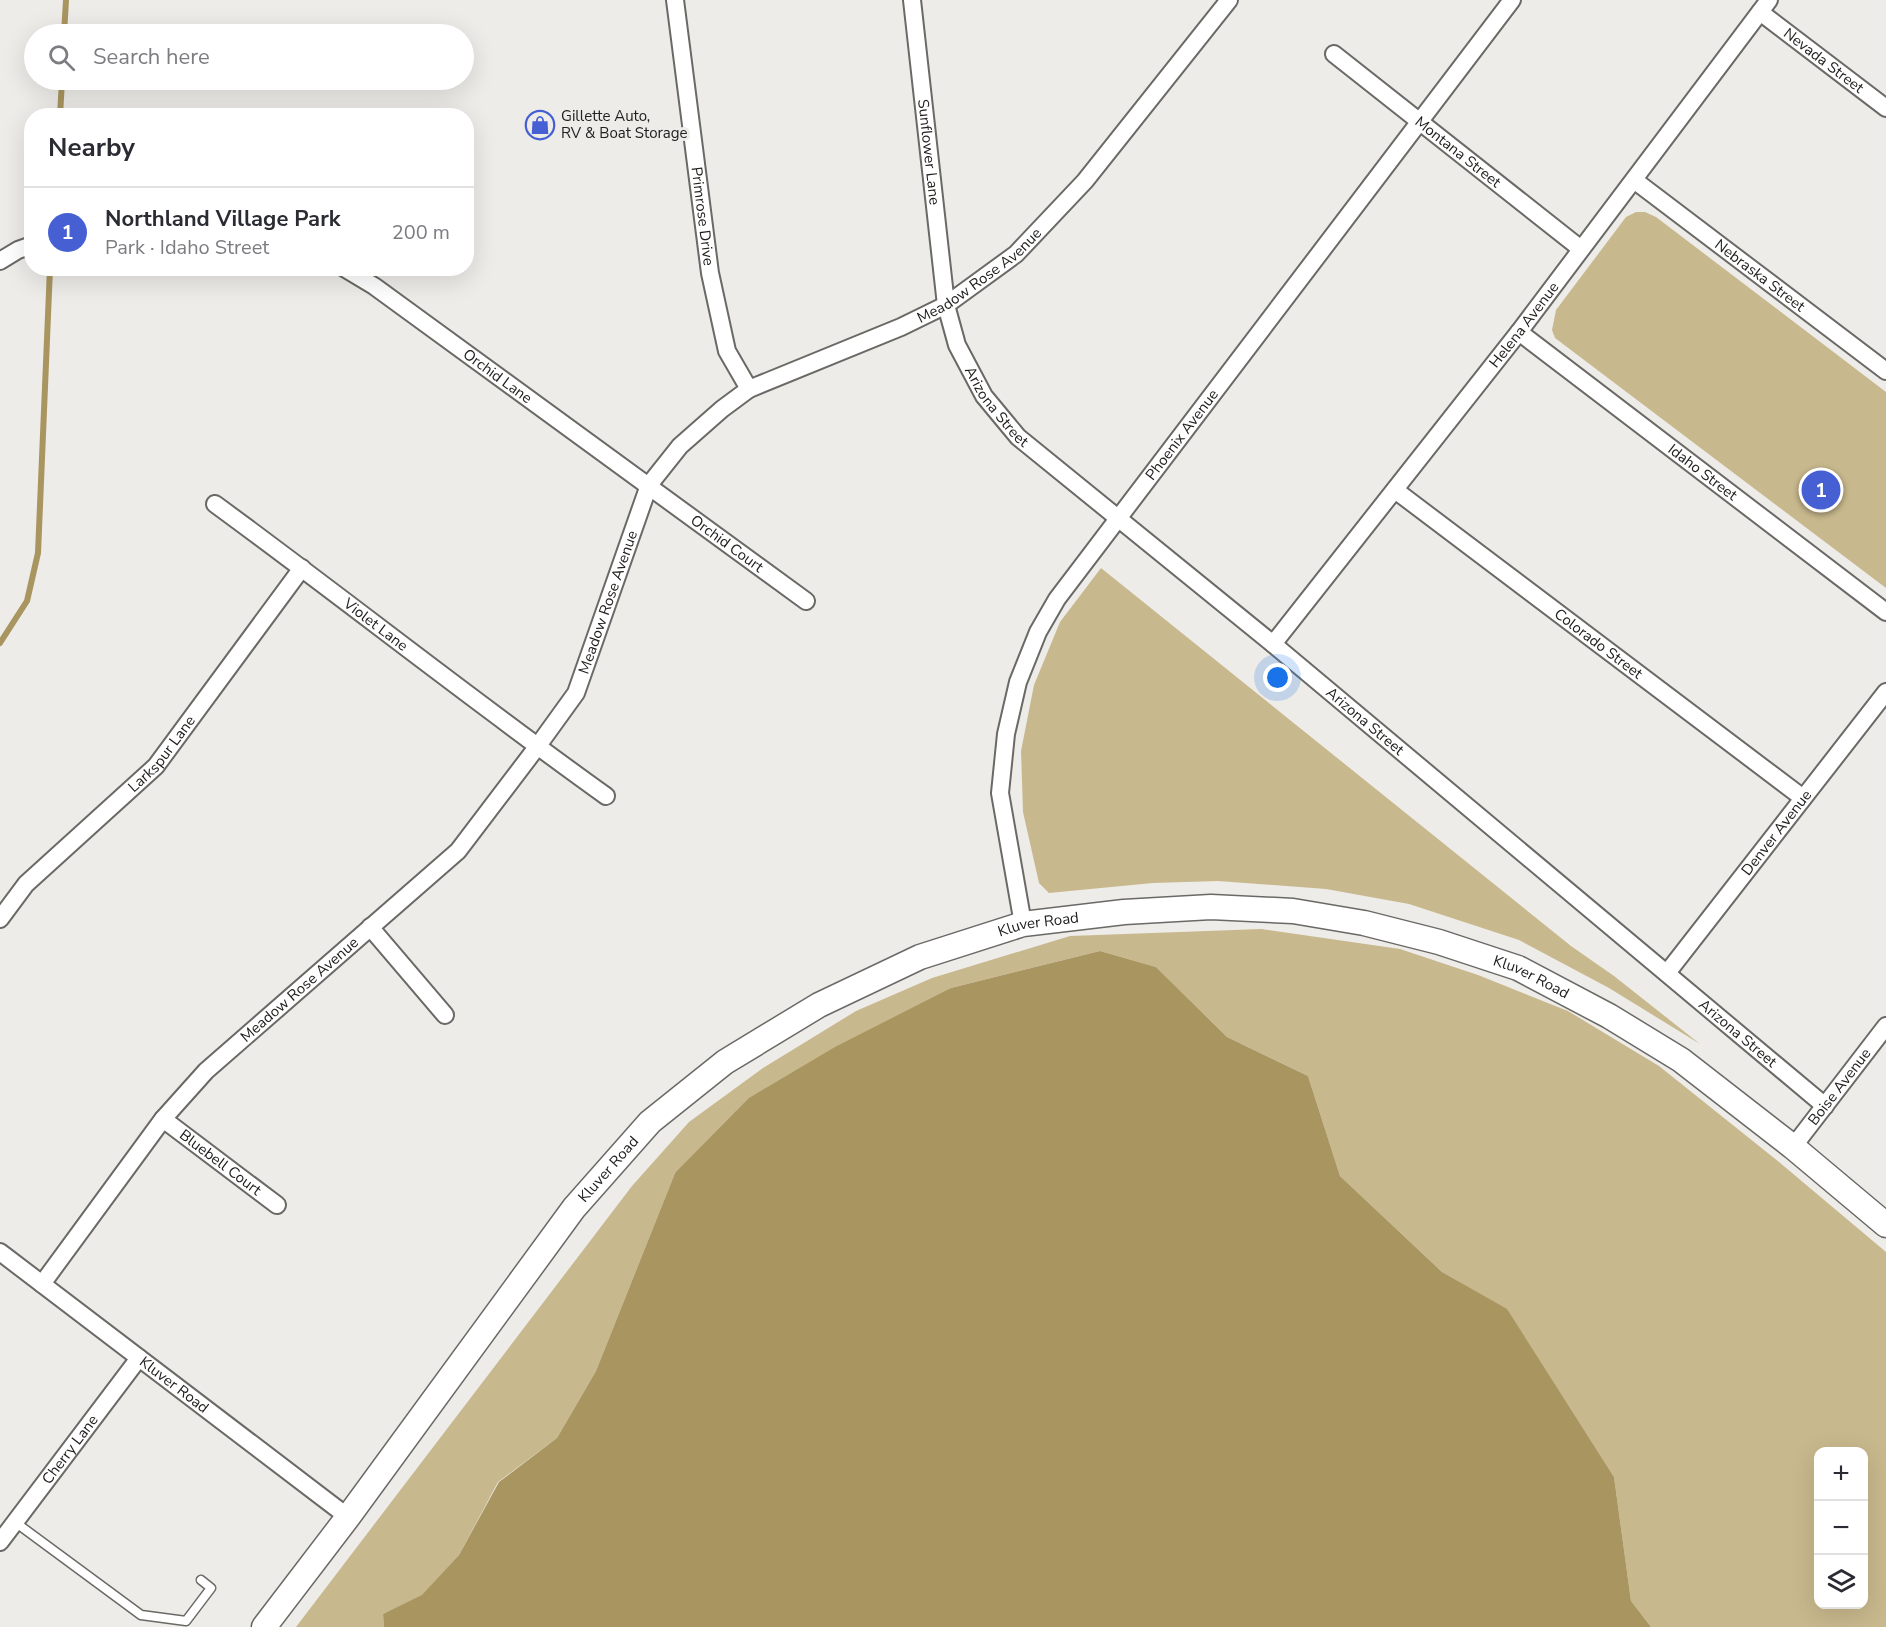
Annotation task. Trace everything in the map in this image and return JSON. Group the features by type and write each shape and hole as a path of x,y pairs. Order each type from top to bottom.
{"street":[{"name":"Primrose Drive","path":"675,0 710,273 727,351 749,389"},
{"name":"Sunflower Lane","path":"912,0 946,305"},
{"name":"Meadow Rose Avenue","path":"42,1284 164,1119 206,1071 458,851 576,693 649,485 680,446 749,389 901,327 946,305 1016,254 1085,181 1229,0"},
{"name":"Phoenix Avenue","path":"1023,924 1000,793 1006,734 1018,682 1038,632 1057,598 1119,520 1512,0"},
{"name":"Nevada Street","path":"1764,6 1886,108"},
{"name":"Helena Avenue","path":"1273,644 1519,332 1764,6"},
{"name":"Montana Street","path":"1334,54 1581,249"},
{"name":"Nebraska Street","path":"1634,180 1886,371"},
{"path":"0,261 24,248"},
{"name":"Orchid Lane","path":"357,276 649,485"},
{"name":"Arizona Street","path":"946,305 957,345 984,396 1018,437 1273,644 1825,1106"},
{"name":"Idaho Street","path":"1519,332 1886,612"},
{"name":"Orchid Court","path":"649,485 806,601"},
{"name":"Colorado Street","path":"1395,490 1803,798"},
{"name":"Violet Lane","path":"215,504 537,747 606,796"},
{"name":"Larkspur Lane","path":"0,919 26,884 156,766 302,568"},
{"name":"Denver Avenue","path":"1667,973 1886,692"},
{"name":"Kluver Road","path":"264,1627 348,1517 574,1208 650,1122 725,1062 819,1005 920,957 1023,924 1125,912 1211,907 1293,911 1364,923 1439,942 1518,968 1609,1016 1681,1060 1793,1147 1886,1225"},
{"path":"370,927 445,1015"},
{"name":"Boise Avenue","path":"1793,1147 1886,1026"},
{"name":"Bluebell Court","path":"164,1119 277,1205"},
{"name":"Kluver Road","path":"0,1252 348,1517"},
{"name":"Cherry Lane","path":"0,1542 139,1358"}],"lane":[{"path":"15,1522 141,1615 186,1621 211,1588 201,1580"}],"shaded area":[{"path":"1636,212 1645,212 1656,217 1886,392 1886,588 1555,338 1552,330 1556,310 1626,217"},
{"path":"1101,568 1571,946 1614,976 1700,1044 1609,988 1519,940 1409,904 1326,889 1218,881 1153,883 1049,893 1039,883 1023,812 1021,751 1034,685 1060,622"},
{"path":"1261,929 1400,949 1478,975 1568,1011 1659,1066 1886,1252 1886,1627 1651,1627 1631,1601 1614,1477 1507,1310 1442,1272 1340,1176 1308,1076 1227,1037 1156,967 1100,951 951,988 675,1173 596,1371 557,1438 498,1482 459,1555 422,1596 383,1614 384,1627 296,1627 632,1186 689,1122 763,1068 856,1011 932,978 1070,936"},
{"path":"1100,951 1156,967 1227,1037 1308,1076 1340,1176 1442,1272 1507,1309 1614,1477 1631,1601 1651,1627 384,1627 383,1614 422,1595 459,1555 499,1482 557,1438 596,1371 675,1173 749,1098 835,1047 951,988"}],"waterway":[{"path":"65,24 66,0"},
{"path":"60,108 61,90"},
{"path":"0,643 27,601 38,553 50,276"}],"place":[{"name":"Gillette Auto, RV & Boat Storage","path":"540,125"},
{"name":"Northland Village Park","path":"1821,490"}]}
